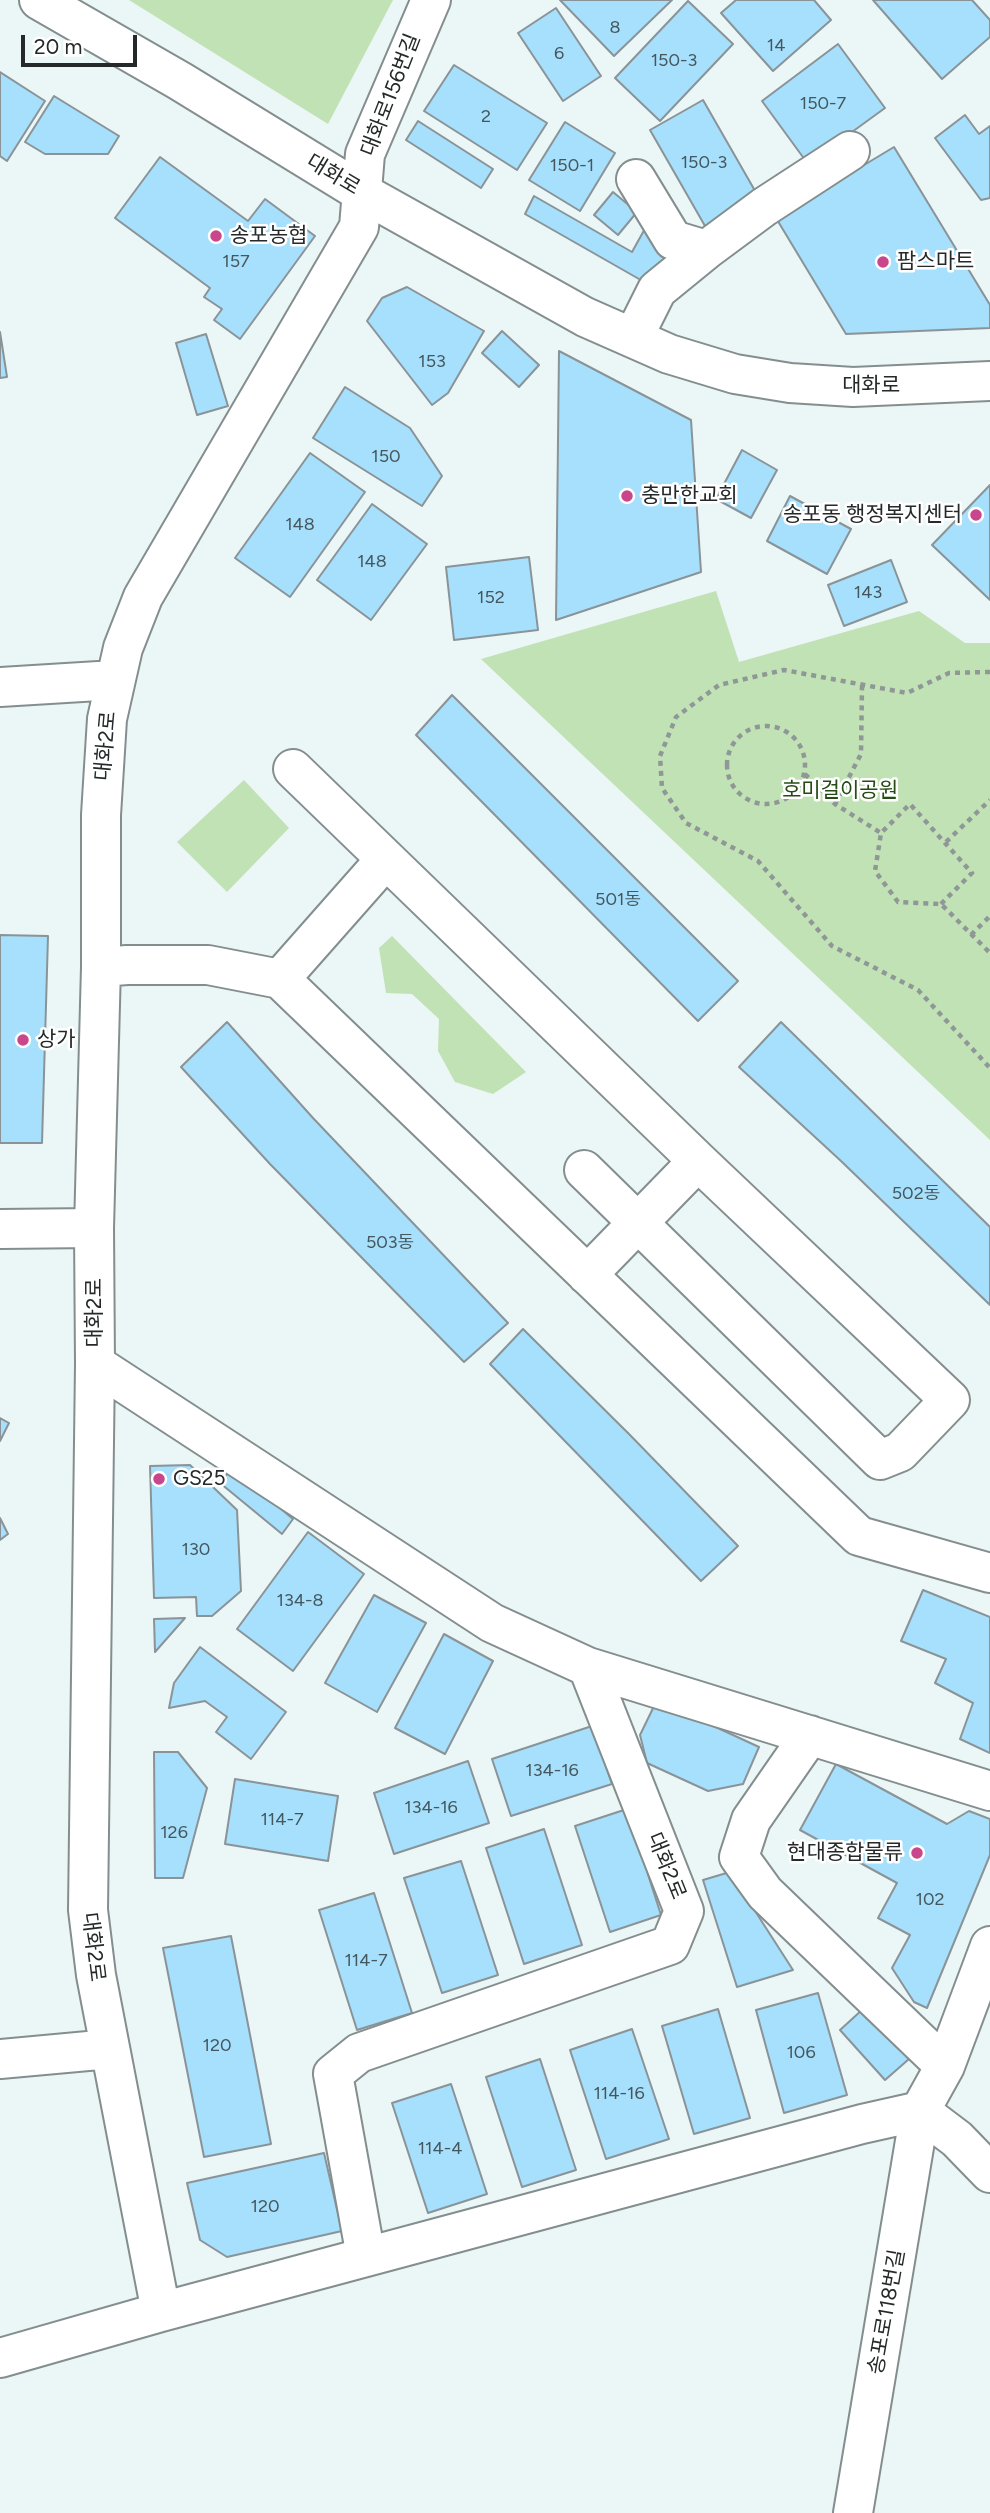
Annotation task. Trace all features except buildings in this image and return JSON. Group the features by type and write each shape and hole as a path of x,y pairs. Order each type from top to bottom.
{"street":[{"name":"대화로","path":"39,0 180,80 361,192 586,317 669,354 735,374 790,383 853,387 990,381"},
{"name":"대화로156번길","path":"361,192 365,154 431,0"},
{"path":"633,338 657,290 764,208 850,151"},
{"path":"636,179 673,240 706,250"},
{"name":"대화2로","path":"161,2312 96,1975 88,1910 95,1364 94,1228 101,967 101,815 107,719 115,680 134,619 156,573 359,227 361,192"},
{"path":"0,687 115,680"},
{"path":"293,769 698,1161 950,1400 900,1452 880,1460 583,1170"},
{"path":"280,979 386,859"},
{"path":"101,967 208,965 280,979 859,1536 990,1573"},
{"path":"587,1275 698,1161"},
{"path":"0,1228 94,1228"},
{"name":"대화2로","path":"95,1364 492,1623 588,1667 990,1791"},
{"name":"대화2로","path":"366,2257 333,2074 359,2053 670,1945 684,1911 588,1667"},
{"path":"810,1735 751,1821 740,1857 765,1893 945,2066"},
{"name":"송포로118번길","path":"853,2513 920,2111 945,2066 990,1946"},
{"path":"0,2059 110,2049"},
{"path":"0,2358 161,2312 862,2124 920,2111 957,2139 990,2173"}],"path":[{"path":"990,672 949,673 907,693 784,670 719,685 676,717 660,756 662,788 686,823 758,861 832,946 918,990 990,1068"},
{"path":"835,804 861,754 862,685"},
{"path":"805,774 792,796 781,803 755,804 735,790 726,766 728,754 733,742 755,727 782,729 802,747 806,760 805,774 835,804 881,833"},
{"path":"946,842 990,800"},
{"path":"941,904 972,873 910,804 881,833 875,871 898,902 941,904 990,953"},
{"path":"971,935 990,916"}],"green space":[{"path":"129,0 393,0 328,124"},
{"name":"호미걸이공원","path":"716,591 739,662 919,611 965,643 990,643 990,1140 481,659"},
{"path":"244,780 289,828 227,892 177,842"},
{"path":"392,936 526,1072 493,1094 455,1082 438,1051 439,1019 412,994 386,993 379,948"}],"place":[{"name":"송포농협","path":"216,236"},
{"name":"팜스마트","path":"883,262"},
{"name":"충만한교회","path":"627,496"},
{"name":"송포동 행정복지센터","path":"976,515"},
{"name":"상가","path":"23,1040"},
{"name":"GS25","path":"159,1479"},
{"name":"현대종합물류","path":"917,1853"}]}
